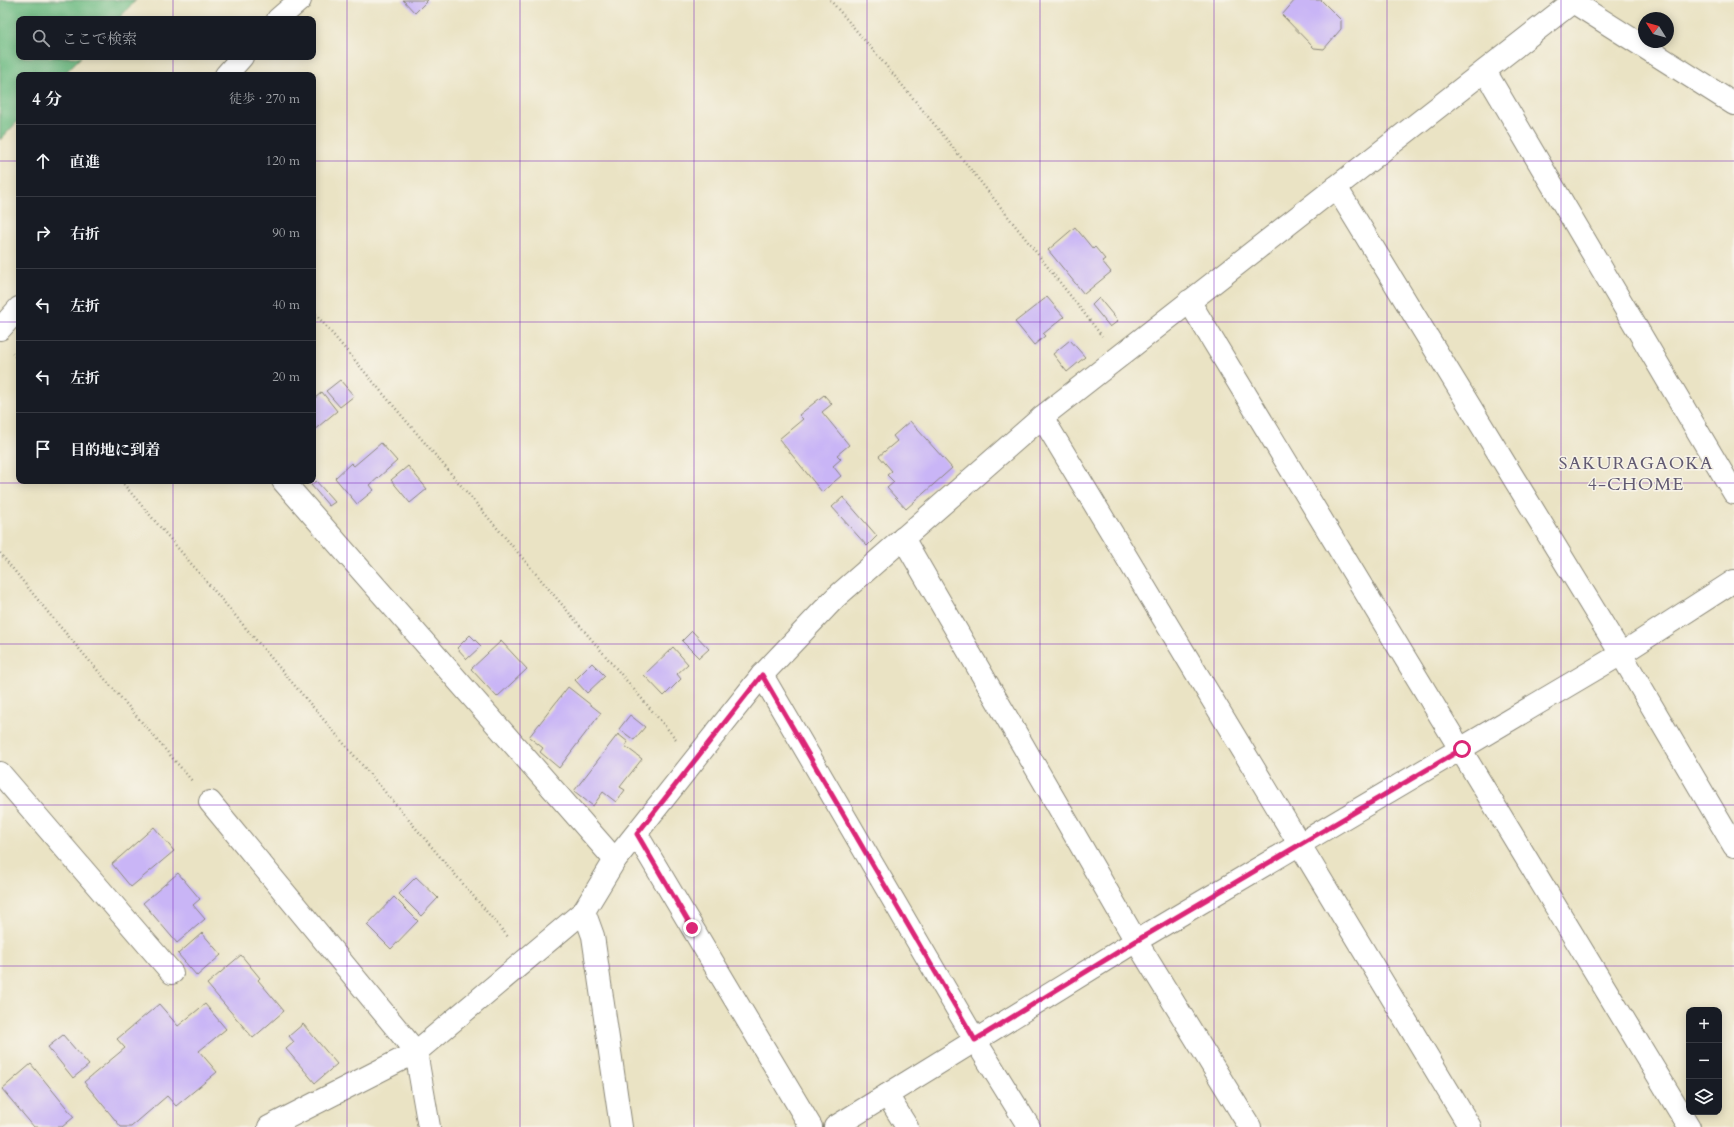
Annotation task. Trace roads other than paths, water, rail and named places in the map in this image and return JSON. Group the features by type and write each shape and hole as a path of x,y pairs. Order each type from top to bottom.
{"street":[{"path":"281,16 300,0"},
{"path":"269,1127 416,1052 584,911 615,860 762,675 835,598 1042,417 1573,1 1732,105"},
{"path":"229,72 239,60"},
{"path":"1485,71 1734,493"},
{"path":"1336,187 1621,654 1734,846"},
{"path":"1189,301 1462,749 1689,1127"},
{"path":"0,329 16,311"},
{"path":"1042,417 1470,1127"},
{"path":"286,484 615,860"},
{"path":"903,538 1136,941 1250,1127"},
{"path":"835,1127 1136,941 1621,654 1734,581"},
{"path":"762,675 975,1040 1029,1127"},
{"path":"0,773 172,974"},
{"path":"210,802 416,1052 429,1127"},
{"path":"637,834 811,1127"},
{"path":"584,911 593,936 621,1127"},
{"path":"887,1095 907,1127"}],"district":[{"name":"SAKURAGAOKA 4-CHOME","path":"1636,473"}]}
